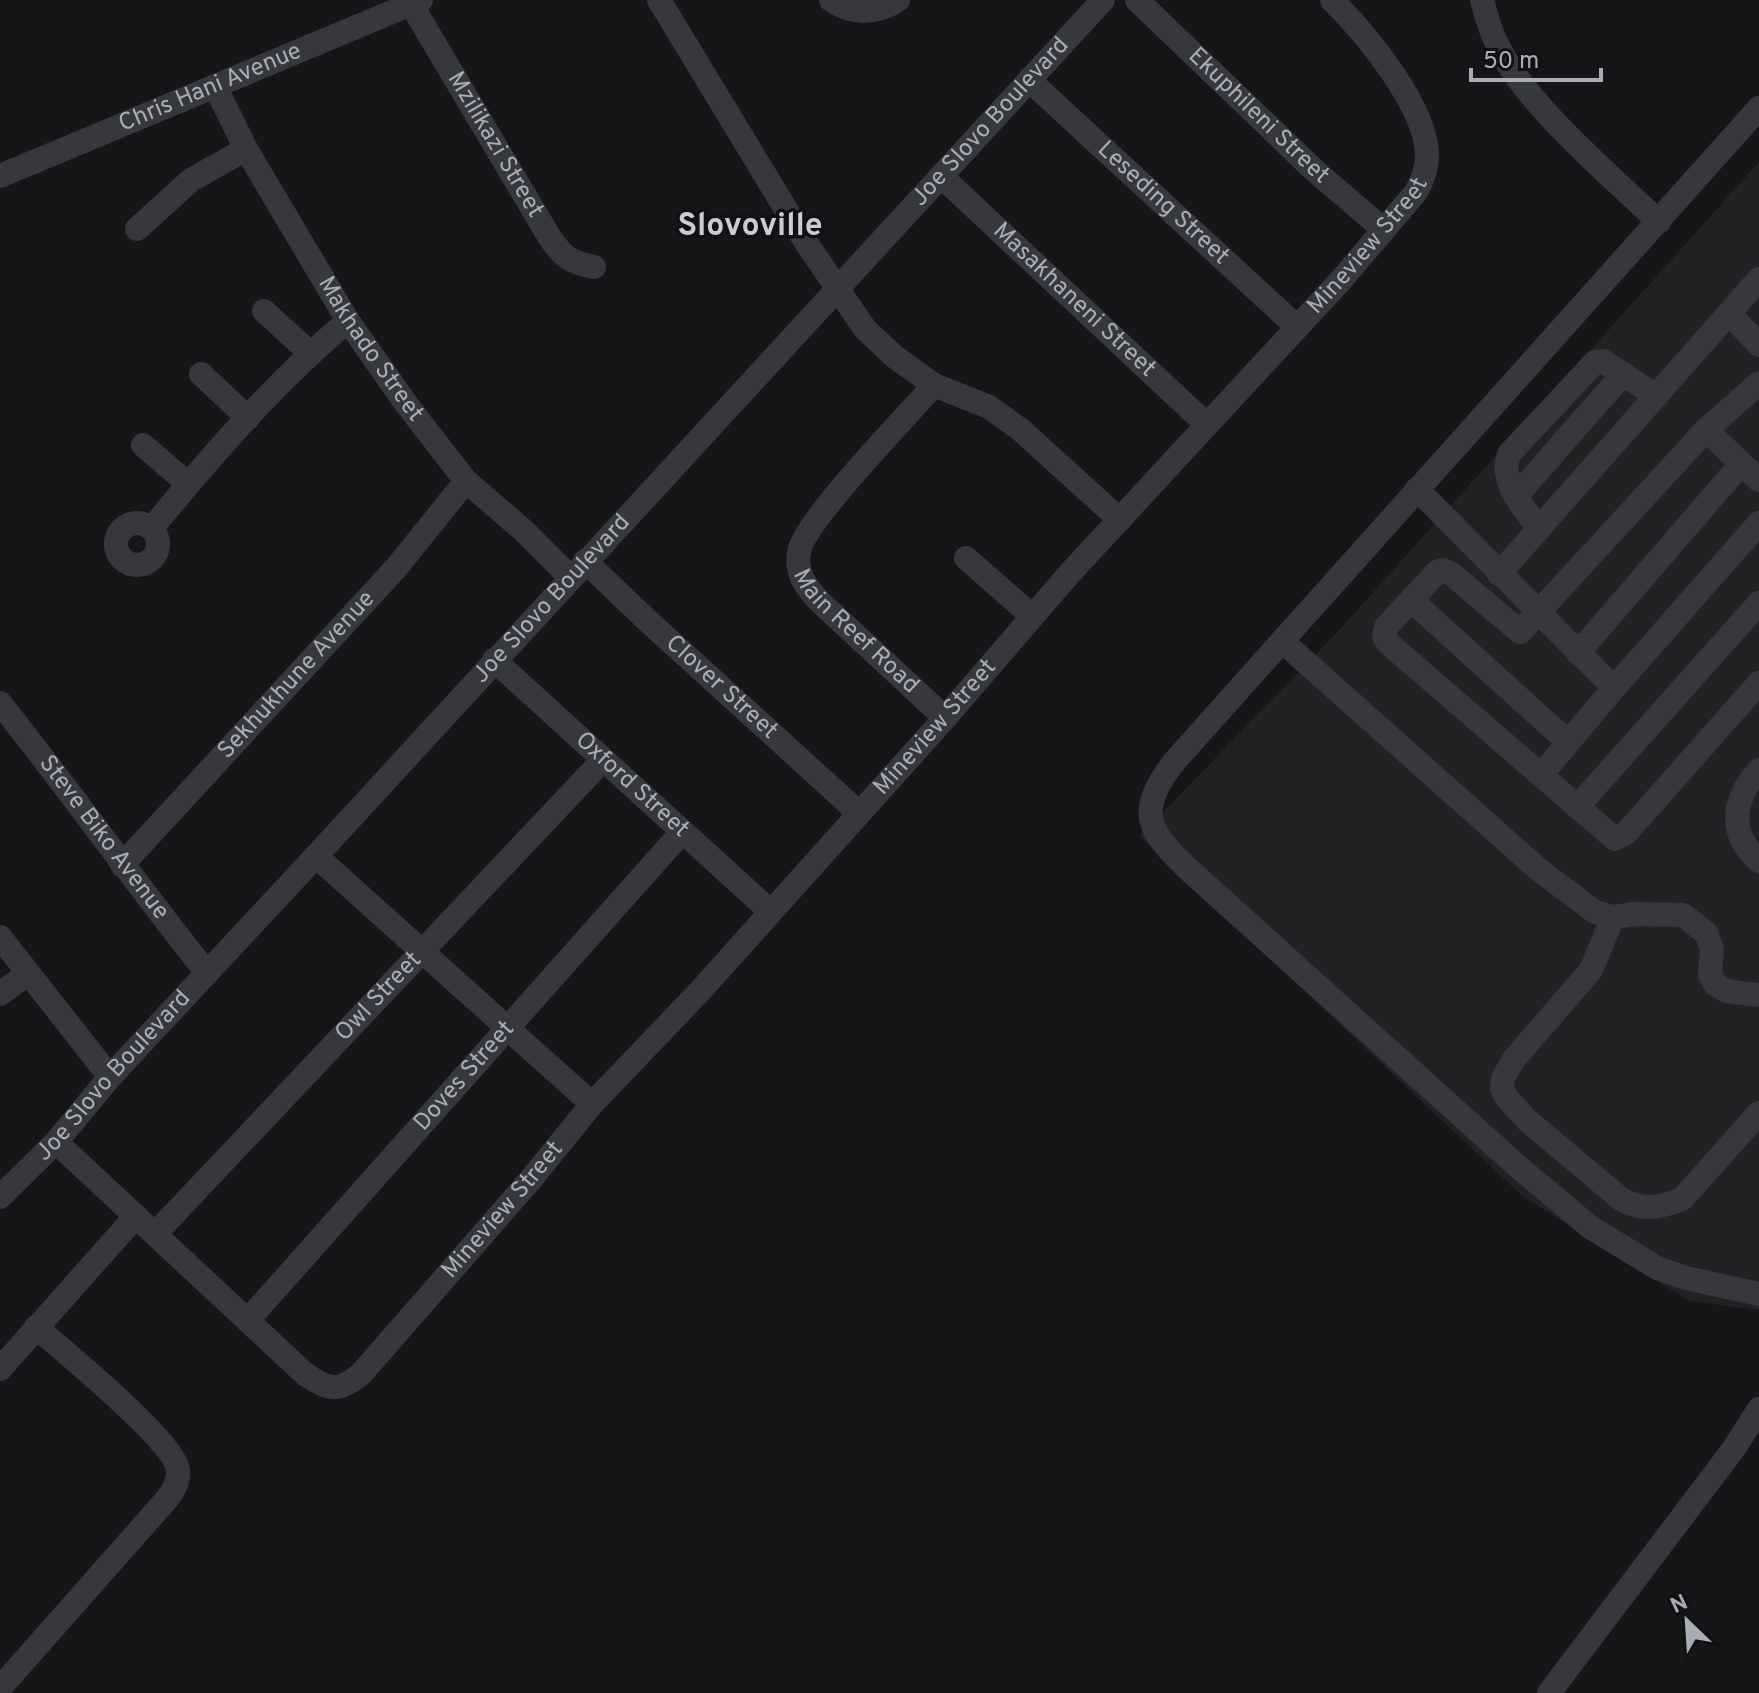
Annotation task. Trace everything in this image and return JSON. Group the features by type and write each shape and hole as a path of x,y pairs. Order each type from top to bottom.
{"street":[{"path":"659,0 726,114 865,329 895,357 934,385 989,407 1021,430 1120,520"},
{"path":"836,3 877,10 898,0"},
{"name":"Joe Slovo Boulevard","path":"0,1197 56,1142 110,1077 1103,0"},
{"name":"Ekuphileni Street","path":"1137,0 1314,170 1384,230"},
{"name":"Mineview Street","path":"248,1320 319,1384 343,1387 361,1374 592,1104 701,990 945,718 1032,616 1342,279 1407,204 1423,178 1427,145 1415,114 1377,49 1332,0"},
{"path":"1482,0 1499,47 1518,78 1552,117 1659,222"},
{"name":"Chris Hani Avenue","path":"0,176 416,2"},
{"name":"Mzilikazi Street","path":"416,2 550,238 561,254 572,262 594,267"},
{"name":"Leseding Street","path":"1029,80 1297,327"},
{"name":"Makhado Street","path":"215,86 246,149 348,321 407,405 466,481 523,530 578,569"},
{"path":"1759,108 1173,763 1151,797 1151,818 1166,848 1515,1164 1590,1227 1657,1268 1686,1278 1759,1294"},
{"path":"137,229 191,180 246,149"},
{"name":"Masakhaneni Street","path":"941,176 1206,424"},
{"path":"1499,574 1759,279"},
{"path":"264,311 310,353"},
{"path":"1729,313 1759,345"},
{"path":"152,528 248,418 310,353 348,321"},
{"path":"1539,529 1505,474 1509,454 1595,362 1603,361 1656,396"},
{"path":"201,374 248,418"},
{"path":"1516,496 1623,374"},
{"path":"1759,383 1706,430 1518,632 1453,575 1443,570 1437,572 1386,627 1384,636 1388,643 1615,839 1620,838 1759,683"},
{"name":"Main Reef Road","path":"934,385 816,521 801,541 798,562 807,588 819,601 945,718"},
{"path":"1578,653 1750,472 1706,430"},
{"path":"143,445 188,484"},
{"name":"Sekhukhune Avenue","path":"122,865 396,568 466,481"},
{"path":"1417,489 1614,688"},
{"path":"1541,775 1759,523"},
{"path":"966,558 1032,616"},
{"name":"Clover Street","path":"578,569 649,622 859,813"},
{"path":"1411,600 1568,742"},
{"path":"1577,807 1759,603"},
{"path":"1282,641 1538,869 1595,912 1613,917 1683,915 1706,933 1712,949 1710,975 1715,984 1726,991 1759,995"},
{"name":"Oxford Street","path":"494,660 770,911"},
{"name":"Steve Biko Avenue","path":"0,703 207,973"},
{"name":"Owl Street","path":"155,1234 602,761"},
{"path":"1759,770 1745,786 1737,816 1742,840 1759,861"},
{"name":"Doves Street","path":"248,1320 682,832"},
{"path":"316,856 592,1104"},
{"path":"1613,917 1591,970 1514,1059 1503,1078 1502,1088 1506,1097 1528,1121 1621,1199 1633,1206 1648,1208 1666,1206 1682,1199 1759,1113"},
{"path":"0,937 110,1077"},
{"path":"0,994 27,974"},
{"path":"56,1142 248,1320"},
{"path":"0,1369 136,1216"},
{"path":"0,1688 167,1499 175,1488 178,1471 176,1462 153,1432 36,1327"},
{"path":"1549,1693 1735,1447 1759,1409"}],"shaded area":[{"path":"1759,162 1759,1310 1689,1301 1522,1196 1140,836 1341,628"}],"district":[{"name":"Slovoville","path":"750,227"}]}
